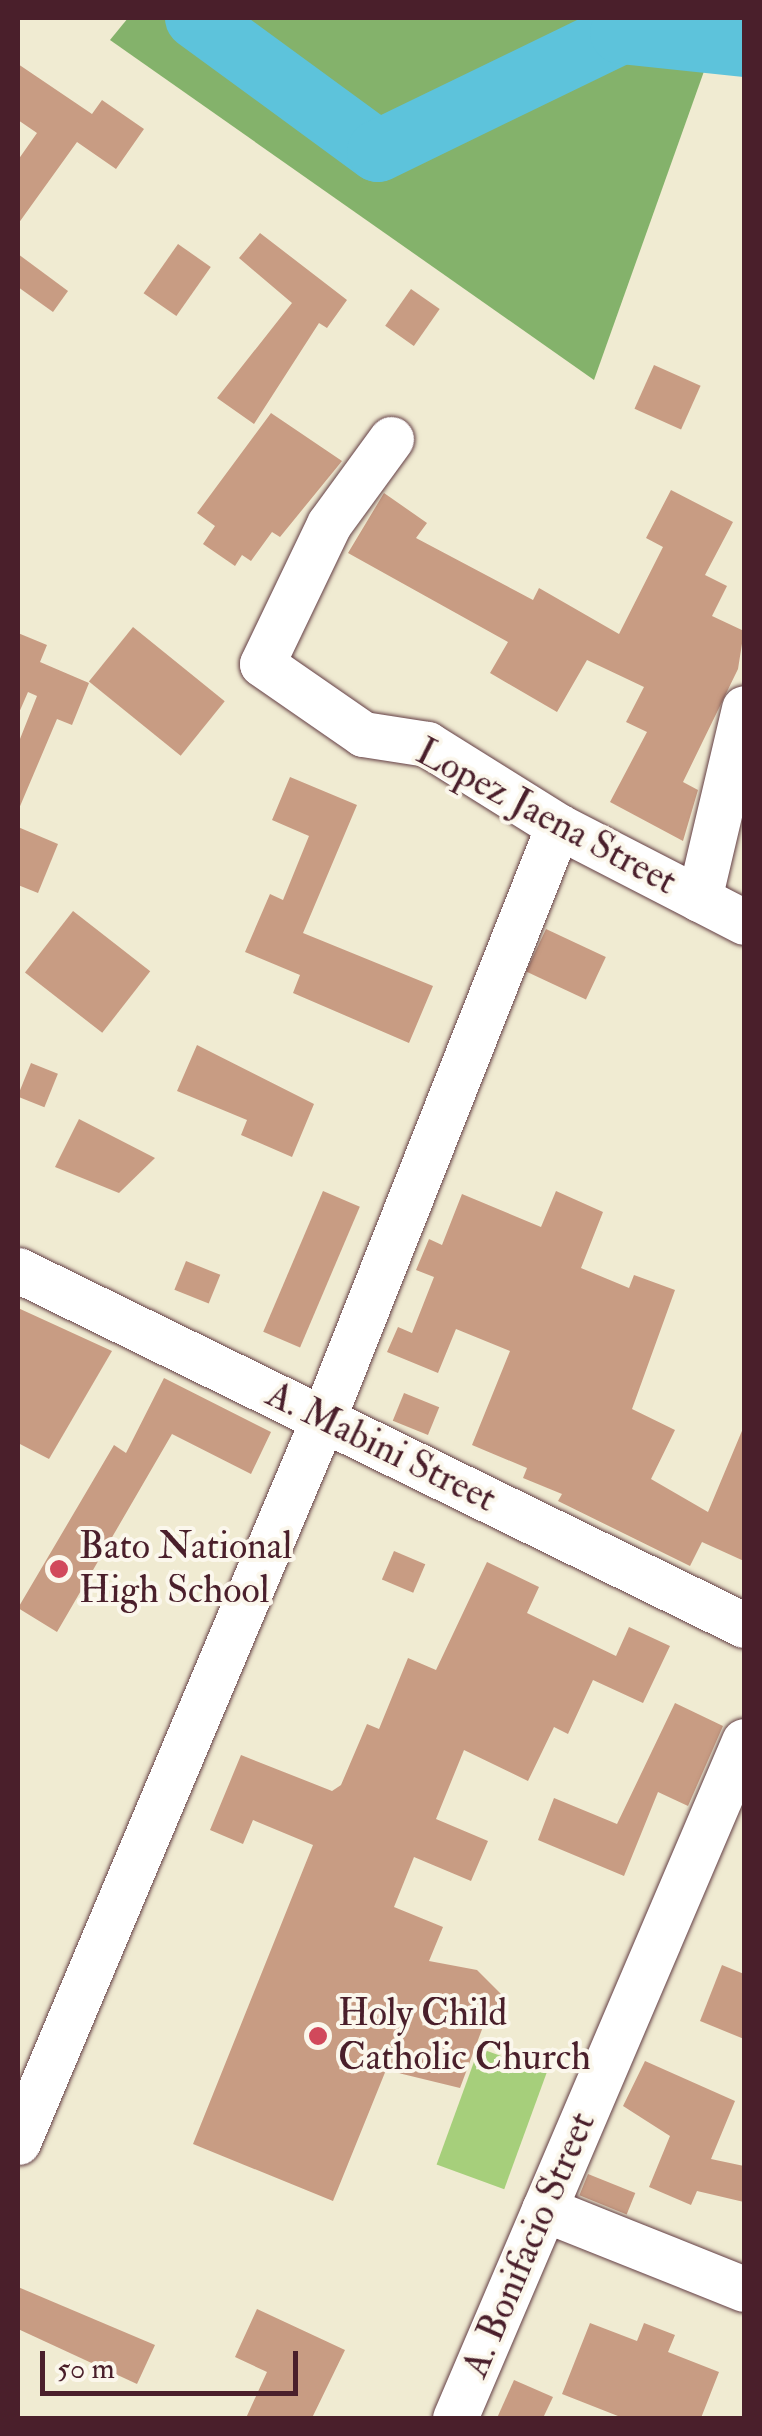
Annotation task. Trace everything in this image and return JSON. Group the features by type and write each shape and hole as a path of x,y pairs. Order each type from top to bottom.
{"street":[{"name":"Lopez Jaena Street","path":"391,440 329,524 262,664 364,734 426,744 558,826 744,922"},
{"path":"698,900 744,708"},
{"path":"18,2142 323,1418 558,826"},
{"name":"A. Mabini Street","path":"18,1270 744,1624"},
{"name":"A. Bonifacio Street","path":"454,2418 744,1741"},
{"path":"544,2209 744,2289"}],"green space":[{"path":"128,18 723,18 594,380 110,40"},
{"path":"479,2048 547,2073 504,2189 437,2165"}],"building":[{"path":"18,64 92,114 102,100 144,129 116,169 77,142 18,224 18,160 37,133 18,120"},
{"path":"260,233 347,300 327,328 319,323 254,424 217,398 292,303 239,258"},
{"path":"178,244 211,267 176,316 144,293"},
{"path":"18,254 68,291 53,312 18,287"},
{"path":"411,289 440,309 414,346 385,326"},
{"path":"654,365 701,386 681,430 634,409"},
{"path":"271,413 342,461 280,537 272,532 251,561 242,555 235,566 203,544 215,526 197,513"},
{"path":"671,490 733,522 705,575 727,586 712,616 744,631 738,669 683,782 698,790 683,841 610,802 647,732 626,722 644,687 587,660 557,712 490,673 508,642 348,553 384,493 427,523 416,538 533,600 539,588 619,634 663,547 646,538"},
{"path":"133,627 225,701 181,756 89,681"},
{"path":"18,633 47,645 40,662 89,683 72,725 57,719 18,811 18,744 37,696 28,692 18,715"},
{"path":"290,777 357,805 303,933 433,986 409,1043 293,993 300,975 245,952 270,894 283,900 309,836 272,820"},
{"path":"18,827 58,844 38,893 18,885"},
{"path":"73,911 150,971 102,1033 25,972"},
{"path":"546,929 606,957 586,999 526,972"},
{"path":"197,1045 314,1104 292,1157 241,1135 247,1120 177,1091"},
{"path":"31,1063 58,1074 44,1107 18,1097"},
{"path":"79,1119 155,1158 119,1193 55,1167"},
{"path":"323,1191 360,1207 300,1347 263,1332"},
{"path":"556,1191 603,1212 581,1268 629,1288 634,1275 675,1290 632,1409 675,1430 651,1479 708,1512 744,1426 744,1561 702,1542 690,1566 558,1501 562,1494 523,1478 527,1468 472,1445 510,1351 456,1329 438,1373 387,1352 398,1327 412,1333 434,1277 416,1270 429,1239 442,1245 462,1194 541,1227"},
{"path":"186,1261 220,1275 209,1304 174,1290"},
{"path":"18,1308 112,1351 49,1459 18,1443"},
{"path":"164,1378 271,1432 251,1474 172,1434 57,1632 18,1608 114,1445 126,1453"},
{"path":"404,1393 439,1407 428,1435 393,1421"},
{"path":"394,1551 425,1564 413,1593 382,1580"},
{"path":"487,1562 539,1587 527,1613 616,1656 629,1627 670,1646 643,1703 593,1680 568,1734 554,1727 528,1781 464,1750 436,1819 488,1841 471,1881 414,1857 394,1907 443,1927 429,1961 477,1970 501,1994 495,2018 487,2016 460,2088 386,2070 333,2201 193,2144 313,1845 253,1820 243,1844 210,1830 241,1755 332,1791 341,1785 367,1724 379,1729 408,1658 436,1670"},
{"path":"675,1703 723,1726 688,1806 658,1792 624,1876 538,1840 554,1798 617,1824"},
{"path":"722,1965 744,1974 744,2039 700,2021"},
{"path":"645,2061 735,2101 711,2159 744,2166 744,2202 697,2191 691,2205 649,2187 670,2136 623,2106"},
{"path":"588,2174 635,2193 627,2214 579,2195"},
{"path":"18,2287 155,2345 137,2384 18,2329"},
{"path":"257,2309 345,2350 312,2418 246,2418 267,2372 235,2357"},
{"path":"590,2323 637,2341 644,2323 675,2335 668,2352 719,2372 701,2418 623,2418 562,2394"},
{"path":"514,2380 553,2397 543,2418 497,2418"}],"waterway":[{"path":"196,18 378,151 621,33 744,46"}],"place":[{"name":"Bato National High School","path":"59,1569"},
{"name":"Holy Child Catholic Church","path":"318,2036"}]}
